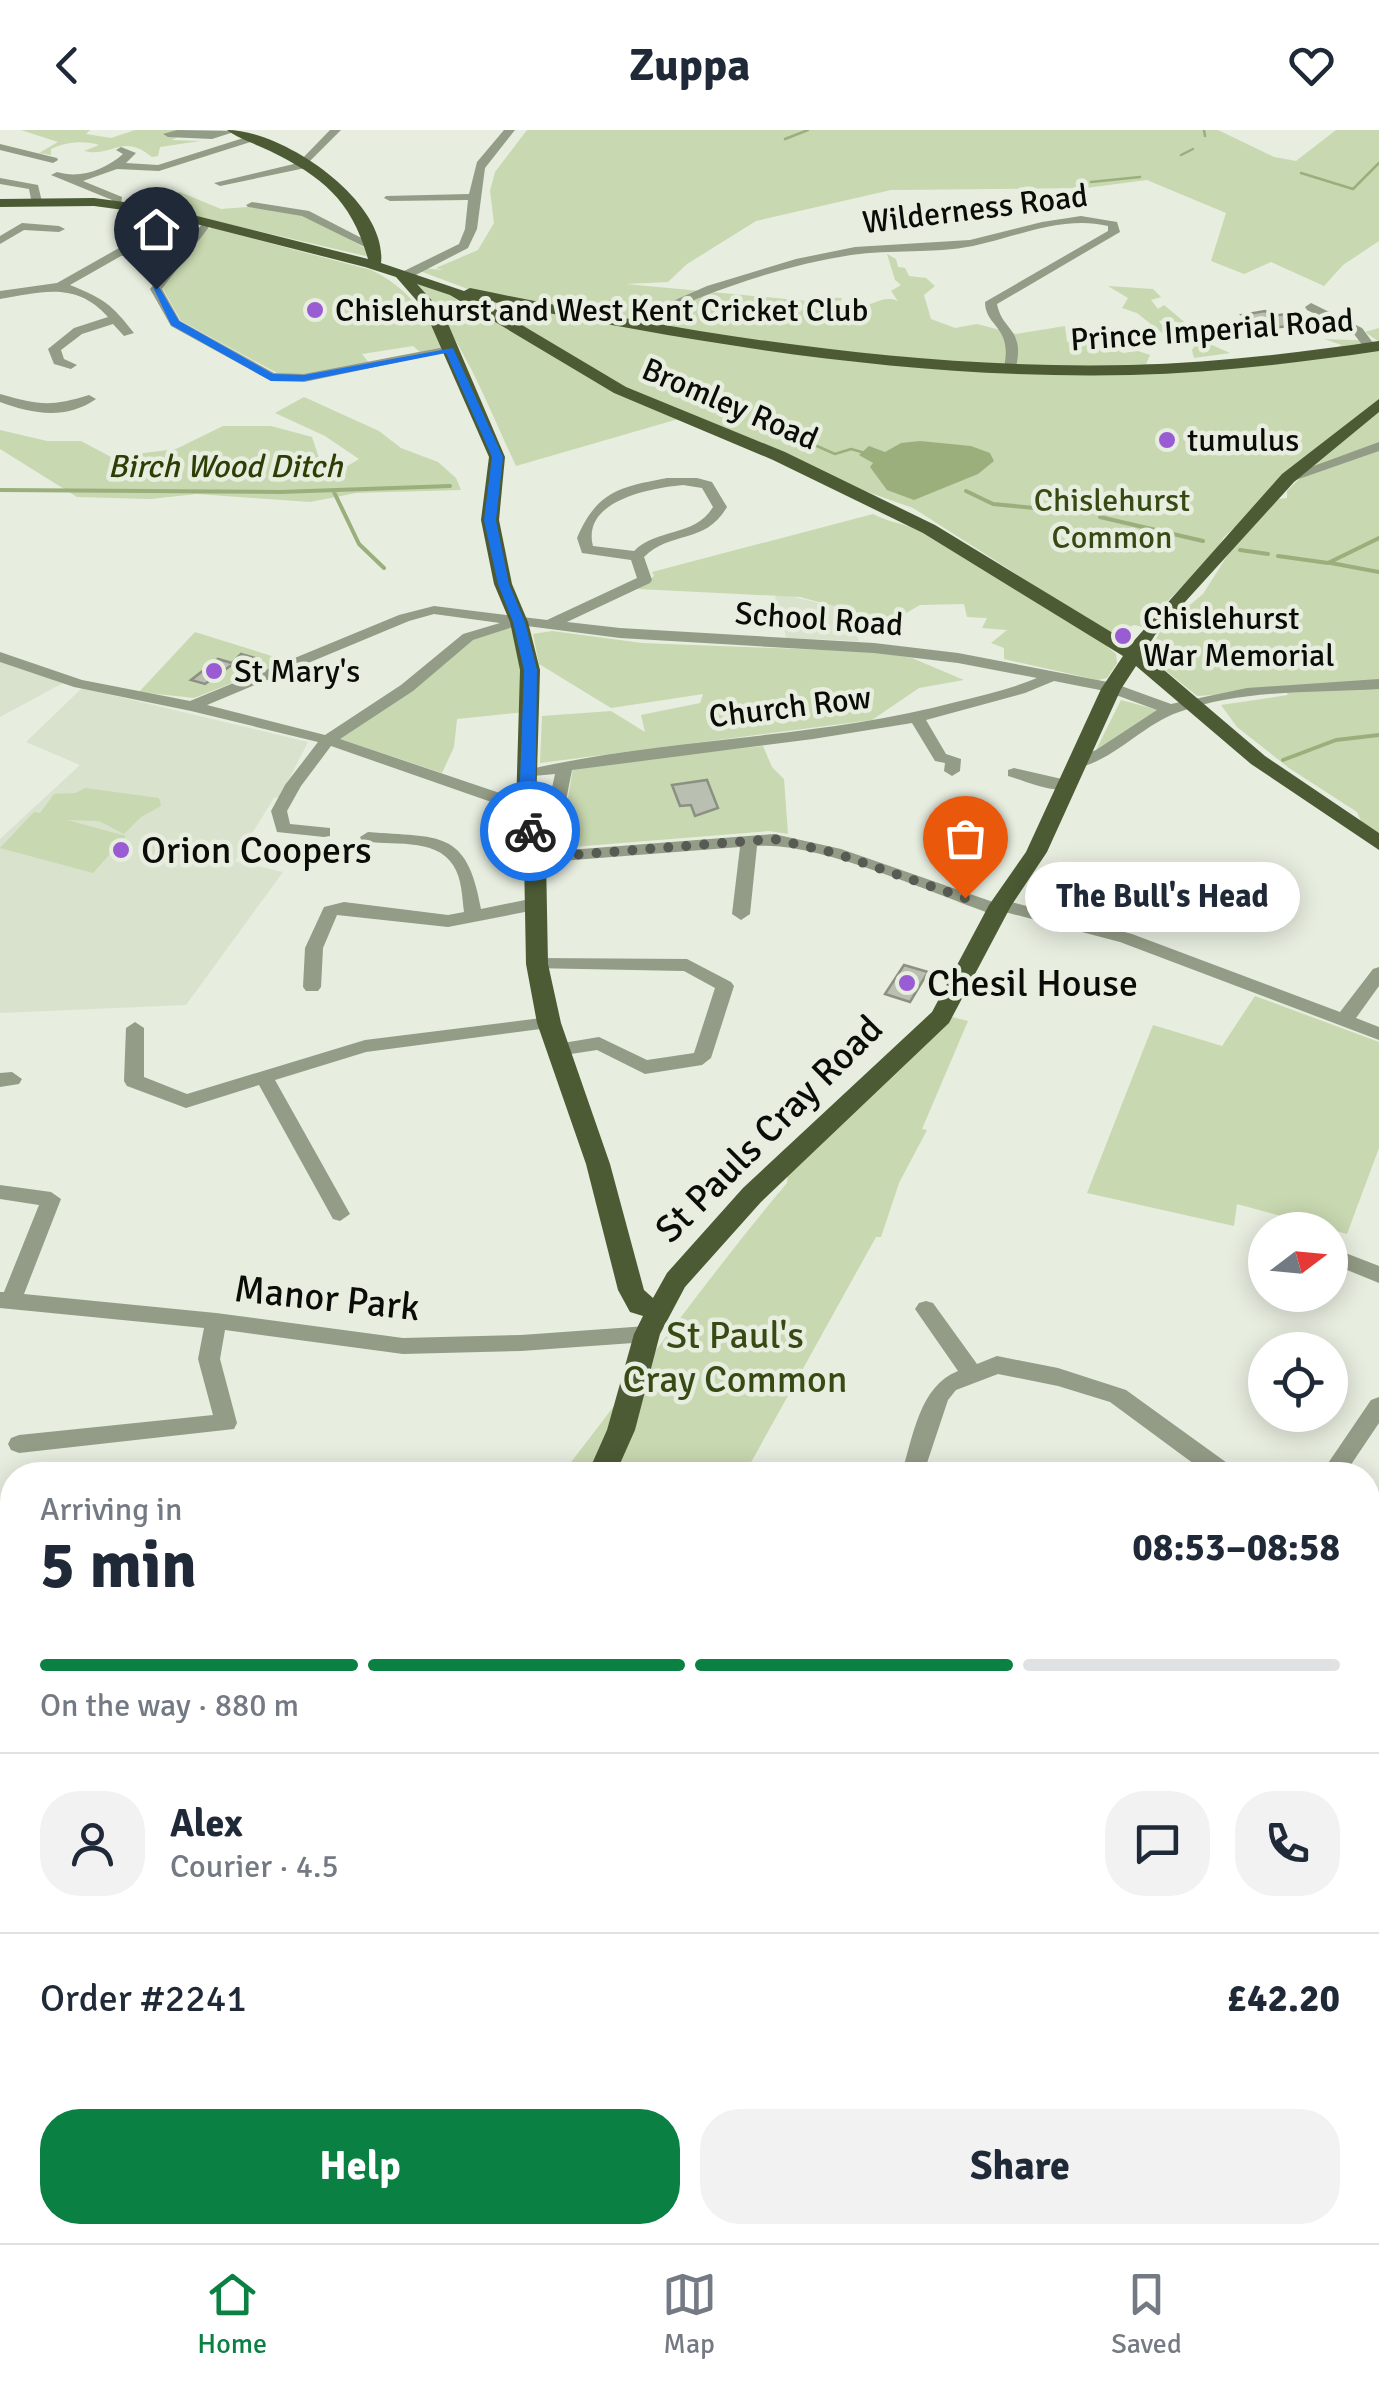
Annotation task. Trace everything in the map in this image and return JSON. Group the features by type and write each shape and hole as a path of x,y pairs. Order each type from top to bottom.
{"main road":[{"path":"234,130 308,166 352,204 376,260 370,264"},
{"name":"Bromley Road","path":"0,203 115,204 370,264 455,292 620,390 779,456 930,529 1132,654 1258,760 1379,843"},
{"path":"406,275 403,278 430,308 497,457 490,520 530,670 526,808 540,857 535,904 537,964 549,1023 598,1164 631,1290 653,1322"},
{"name":"Prince Imperial Road","path":"455,292 628,323 876,358 1010,367 1163,367 1375,346"},
{"name":"St Pauls Cray Road","path":"607,1462 621,1430 653,1322 676,1280 752,1195 933,1027 999,907 1036,852 1132,654 1190,582 1288,478 1379,404"}],"street":[{"path":"168,134 182,131 198,139 234,130"},
{"path":"242,188 308,166 336,130"},
{"path":"406,275 464,246 474,223 477,172 484,156 510,130"},
{"path":"116,166 148,169 253,138"},
{"path":"0,147 53,160"},
{"path":"74,181 116,166 131,153 121,150"},
{"path":"220,184 308,166"},
{"path":"56,175 114,197 118,199 115,204"},
{"path":"0,181 34,187 22,226 0,244"},
{"path":"390,198 475,197"},
{"path":"252,206 305,214 371,246"},
{"name":"Wilderness Road","path":"628,323 709,287 804,260 893,247 969,243 1056,224 1100,220 1115,226 1114,232 1076,241 991,302 991,311 1008,327 1015,348 1010,367"},
{"path":"206,223 156,289 175,322 271,378 304,378 450,350"},
{"path":"1056,224 1076,241"},
{"path":"22,226 59,229"},
{"path":"125,233 128,250"},
{"path":"0,296 60,286 106,257 128,250 180,253"},
{"path":"60,286 100,301 128,333"},
{"path":"1311,307 1358,331 1375,346"},
{"path":"71,365 58,361 54,348 78,330 118,318"},
{"path":"0,398 39,412 66,410 89,400"},
{"path":"1288,478 1379,446"},
{"path":"548,625 644,580 639,551 696,531 714,519 718,501 708,484 688,480 660,484 614,496 599,507 584,538 587,550 637,556"},
{"path":"191,706 404,618 509,599"},
{"name":"School Road","path":"453,612 744,643 874,648 1054,675 1112,689 1170,710"},
{"path":"324,832 283,828 280,811 293,786 328,740 406,688 468,637 519,622"},
{"path":"0,657 78,684 191,706 328,740 526,808"},
{"name":"Church Row","path":"488,794 565,766 918,719 1054,675"},
{"path":"1078,764 1089,761 1133,728 1194,703 1265,692 1379,684"},
{"path":"918,719 942,758 954,759 952,772"},
{"path":"565,766 540,857 774,839 835,853 999,907 1126,938 1379,1034"},
{"path":"1014,773 1069,785"},
{"path":"368,837 433,844 448,850 462,862 474,916"},
{"path":"741,914 748,839"},
{"path":"312,987 314,948 330,911 344,908 425,921 535,904"},
{"path":"537,964 687,965 725,986 702,1058 645,1067 599,1044 558,1050"},
{"path":"1343,1022 1379,973"},
{"path":"134,1028 134,1081 186,1101 366,1046 549,1023"},
{"path":"264,1079 340,1214"},
{"path":"0,1192 51,1199 41,1234 6,1300"},
{"path":"1348,1262 1379,1275"},
{"name":"Manor Park","path":"6,1300 216,1321 403,1346 521,1343 653,1322"},
{"path":"926,1309 971,1372"},
{"path":"19,1444 226,1423 210,1359 216,1321"},
{"path":"916,1462 938,1397 948,1384 997,1365 1058,1377 1118,1396 1208,1462"},
{"path":"1340,1462 1379,1406"}],"shaded area":[{"path":"901,443 971,446 990,453 994,461 978,474 914,500 887,490 870,467 873,463 859,455 869,446 885,452"},
{"path":"776,593 841,608 850,616 859,641 786,638 783,622 776,621 773,609"},
{"path":"0,662 65,682 0,717"},
{"name":"Orion Coopers","path":"82,688 308,742 280,797 274,798 235,861 283,872 186,1005 0,1013 0,839 80,765 26,742"}],"green space":[{"path":"21,130 90,130 86,134 111,138 135,130 177,130 182,135 172,140 200,141 160,147 158,156 152,157 133,146 84,151 99,145 82,142 51,149 51,155 39,153 58,142"},
{"name":"Chislehurst Common","path":"527,130 1218,130 1274,157 1296,161 1336,130 1379,130 1379,241 1343,265 1324,286 1271,262 1244,274 1211,261 1226,213 1147,180 1086,188 891,190 756,221 687,264 668,282 626,284 818,302 822,297 842,298 839,306 859,307 885,299 898,301 891,291 901,285 895,280 887,254 909,276 926,278 935,286 924,295 931,319 955,328 977,324 1016,334 1065,326 1067,342 1086,335 1123,353 1138,351 1150,355 1146,364 1212,363 1324,353 1342,345 1324,339 1378,341 1365,332 1379,328 1379,402 1224,537 1213,555 1142,627 1134,625 1112,635 913,508 851,486 768,445 692,415 516,466 459,347 413,283 475,298 484,295 409,267 443,270 436,268 478,250 494,223 490,191 495,172"},
{"path":"180,192 221,209 247,207 304,214 365,248 370,257 142,204"},
{"path":"212,228 371,270 395,284 414,302 444,347 420,352 413,346 362,354 370,364 304,376 277,373 181,321 163,289 203,230"},
{"path":"1108,286 1153,289 1161,297 1151,300 1158,309 1164,305 1212,345 1230,353 1194,358 1192,350 1199,340 1187,326 1159,321 1164,328 1162,333 1137,313 1122,308 1128,298"},
{"path":"304,397 379,431 401,448 438,462 456,478 461,490 356,493 310,502 197,494 150,499 77,497 0,449 0,430 47,441 81,441 111,457 176,449 223,426 271,426 312,437 320,461 345,471 359,459 325,436 275,413"},
{"name":"Chislehurst Common","path":"1379,406 1379,833 1363,825 1357,812 1289,768 1237,727 1221,705 1288,695 1285,690 1197,696 1143,652 1150,650 1162,628 1203,594 1241,534 1279,499 1287,498 1287,491 1297,481"},
{"path":"873,514 930,535 993,571 1096,637 1116,654 1117,663 1107,678 1098,680 1004,659 1004,648 991,643 1007,630 982,628 987,618 967,617 964,604 920,605 880,628 841,608 800,597 638,589 654,576 652,572"},
{"path":"512,627 524,676 525,712 457,719 454,747 442,773 337,738 467,642"},
{"path":"552,631 642,643 876,652 912,658 964,680 919,688 872,720 540,763 542,716 611,711 645,732 641,715 700,703 703,694 611,708 539,664 533,634"},
{"path":"195,632 288,661 194,698 139,692"},
{"path":"1121,700 1158,710 1094,754"},
{"path":"763,746 772,767 784,779 788,834 769,831 560,848 565,814 571,809 568,799 573,767"},
{"path":"85,788 159,798 161,806 141,817 124,834 99,821 67,820 126,836 93,873 0,848 34,812 40,813 54,794 76,793"},
{"path":"1255,996 1379,1042 1379,1148 1348,1231 1348,1212 1266,1212 1237,1204 1234,1226 1087,1193 1153,1025 1222,1046"},
{"name":"St Paul's Cray Common","path":"948,1016 968,1021 922,1129 927,1130 899,1183 881,1237 876,1237 751,1462 571,1462 787,1183 788,1172"}],"building":[{"path":"1265,311 1272,316 1286,314 1300,325 1260,329 1242,315"},
{"name":"St Mary's","path":"241,654 255,658 245,667 233,664 205,684 191,680 218,659 232,663"},
{"path":"707,780 718,808 695,816 691,805 680,806 672,785"},
{"name":"Chesil House","path":"904,965 928,972 910,1002 885,994"}],"waterway":[{"path":"785,139 808,130"},
{"path":"1204,130 1205,136"},
{"path":"1181,155 1193,149"},
{"path":"1301,173 1353,189 1379,163"},
{"path":"1091,182 1140,177"},
{"path":"799,438 835,454 851,449 865,453"},
{"name":"Birch Wood Ditch","path":"0,490 281,492 450,486"},
{"path":"966,491 993,504 1088,513"},
{"path":"334,492 359,544 384,568"},
{"path":"1100,517 1203,541"},
{"path":"1278,556 1328,563 1379,538"},
{"path":"1240,550 1268,554"},
{"path":"1331,563 1379,572"},
{"path":"1283,760 1336,740 1379,735"}],"way so far":[{"path":"530,831 534,858 774,839 835,853 965,898"}],"place":[{"name":"Chislehurst and West Kent Cricket Club","path":"315,310"},
{"name":"tumulus","path":"1167,440"},
{"name":"Chislehurst War Memorial","path":"1123,636"},
{"name":"St Mary's","path":"214,671"},
{"name":"Orion Coopers","path":"121,850"},
{"name":"The Bull's Head","path":"965,898"},
{"name":"Chesil House","path":"907,983"}],"route":[{"path":"156,289 175,322 271,378 304,378 450,350 497,457 490,520 530,670 526,808 530,831"}]}
